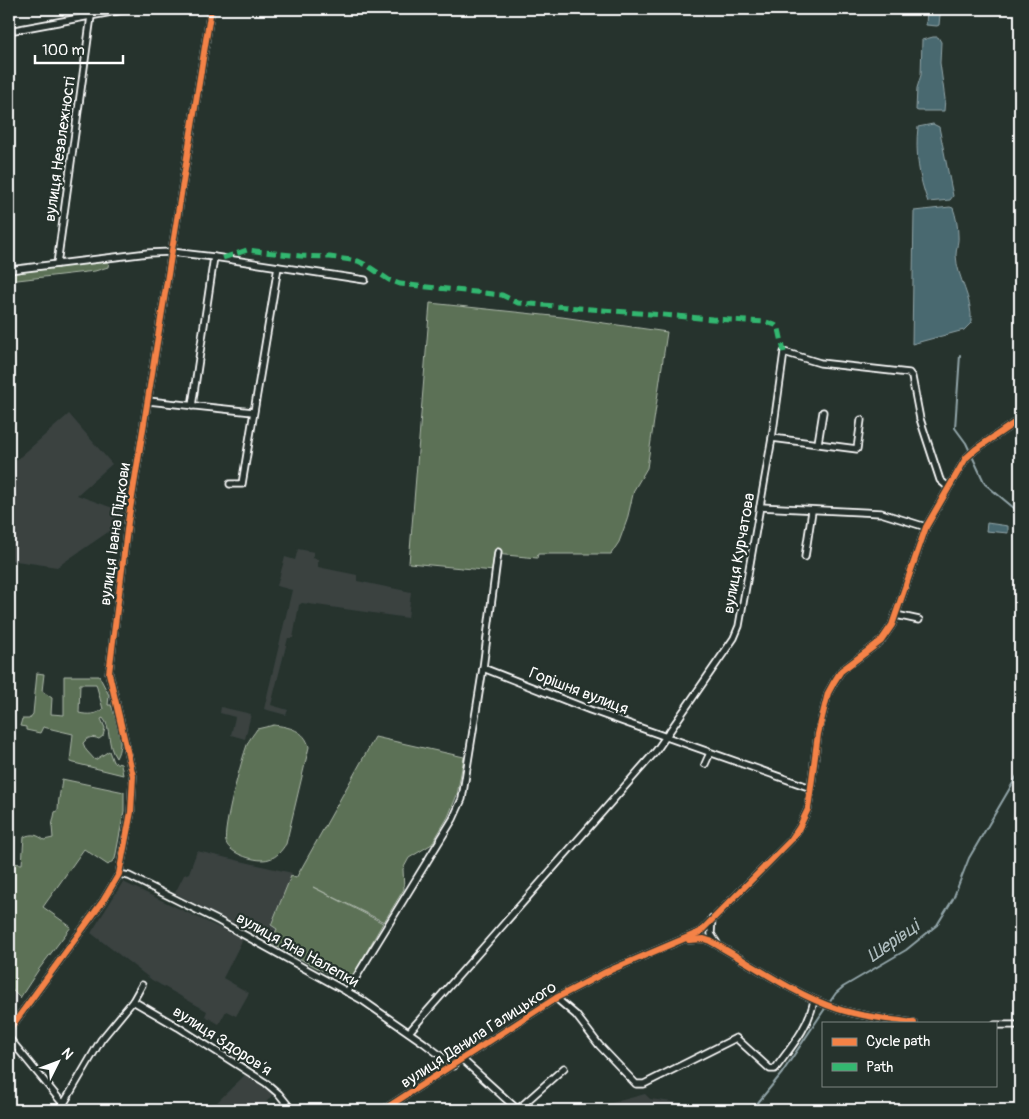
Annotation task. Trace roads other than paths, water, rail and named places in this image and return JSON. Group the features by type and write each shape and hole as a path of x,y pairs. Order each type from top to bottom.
{"street":[{"name":"вулиця Незалежності","path":"57,264 92,9"},
{"path":"9,31 128,9"},
{"name":"вулиця Івана Підкови","path":"9,1030 103,901 119,874 131,812 133,776 109,672 127,530 211,9"},
{"path":"9,270 148,253 171,252 365,280"},
{"path":"192,406 214,257"},
{"path":"230,484 242,484 278,267"},
{"name":"вулиця Курчатова","path":"409,1032 656,751 734,638 739,626 760,507 784,352 820,363 910,373 920,420 940,480 948,487"},
{"path":"148,401 253,412"},
{"path":"818,443 822,412"},
{"name":"вулиця Данила Галицького","path":"383,1110 454,1066 511,1026 556,998 606,972 700,932 795,834 804,818 811,788 818,734 828,693 842,671 881,640 892,625 926,527 948,487 970,454 1020,419"},
{"path":"772,438 857,449 861,420"},
{"path":"760,507 812,511 861,510 881,512 926,527"},
{"path":"805,557 812,511"},
{"path":"347,992 453,819 462,799 483,668 498,552"},
{"path":"896,615 919,620"},
{"name":"Горішня вулиця","path":"483,668 590,710 811,788"},
{"path":"705,764 710,753"},
{"name":"вулиця Яна Налепки","path":"119,874 129,876 219,921 347,992 409,1032 454,1066"},
{"path":"712,918 711,934 719,946"},
{"path":"684,940 704,940 719,946 816,1001 839,1010 907,1022"},
{"path":"9,1038 65,1108 101,1040 133,1000 142,985"},
{"path":"556,998 576,1015 599,1045 636,1084 644,1084 736,1038 770,1070 775,1069 798,1038 816,1001"},
{"name":"вулиця Здоровʼя","path":"133,1000 266,1083 279,1094 292,1110"},
{"path":"996,1025 1020,1025"},
{"path":"463,1060 517,1110 564,1068"}],"water":[{"path":"927,9 938,9 940,15 939,25 926,25"},
{"path":"938,37 941,42 940,63 945,99 944,111 918,111 916,110 917,88 921,75 922,40"},
{"path":"933,124 939,127 953,196 950,200 928,202 918,165 917,137 918,127"},
{"path":"953,208 957,222 957,264 970,305 971,323 964,330 912,344 914,211"},
{"path":"987,523 1008,526 1008,533 986,531"}],"waterway":[{"path":"960,355 955,428 966,443 985,484 1020,513"},
{"name":"Шерівці","path":"829,1003 843,987 906,950 937,925 953,899 969,858 1020,771"},
{"name":"Шерівці","path":"752,1110 782,1073 826,1007"}]}
